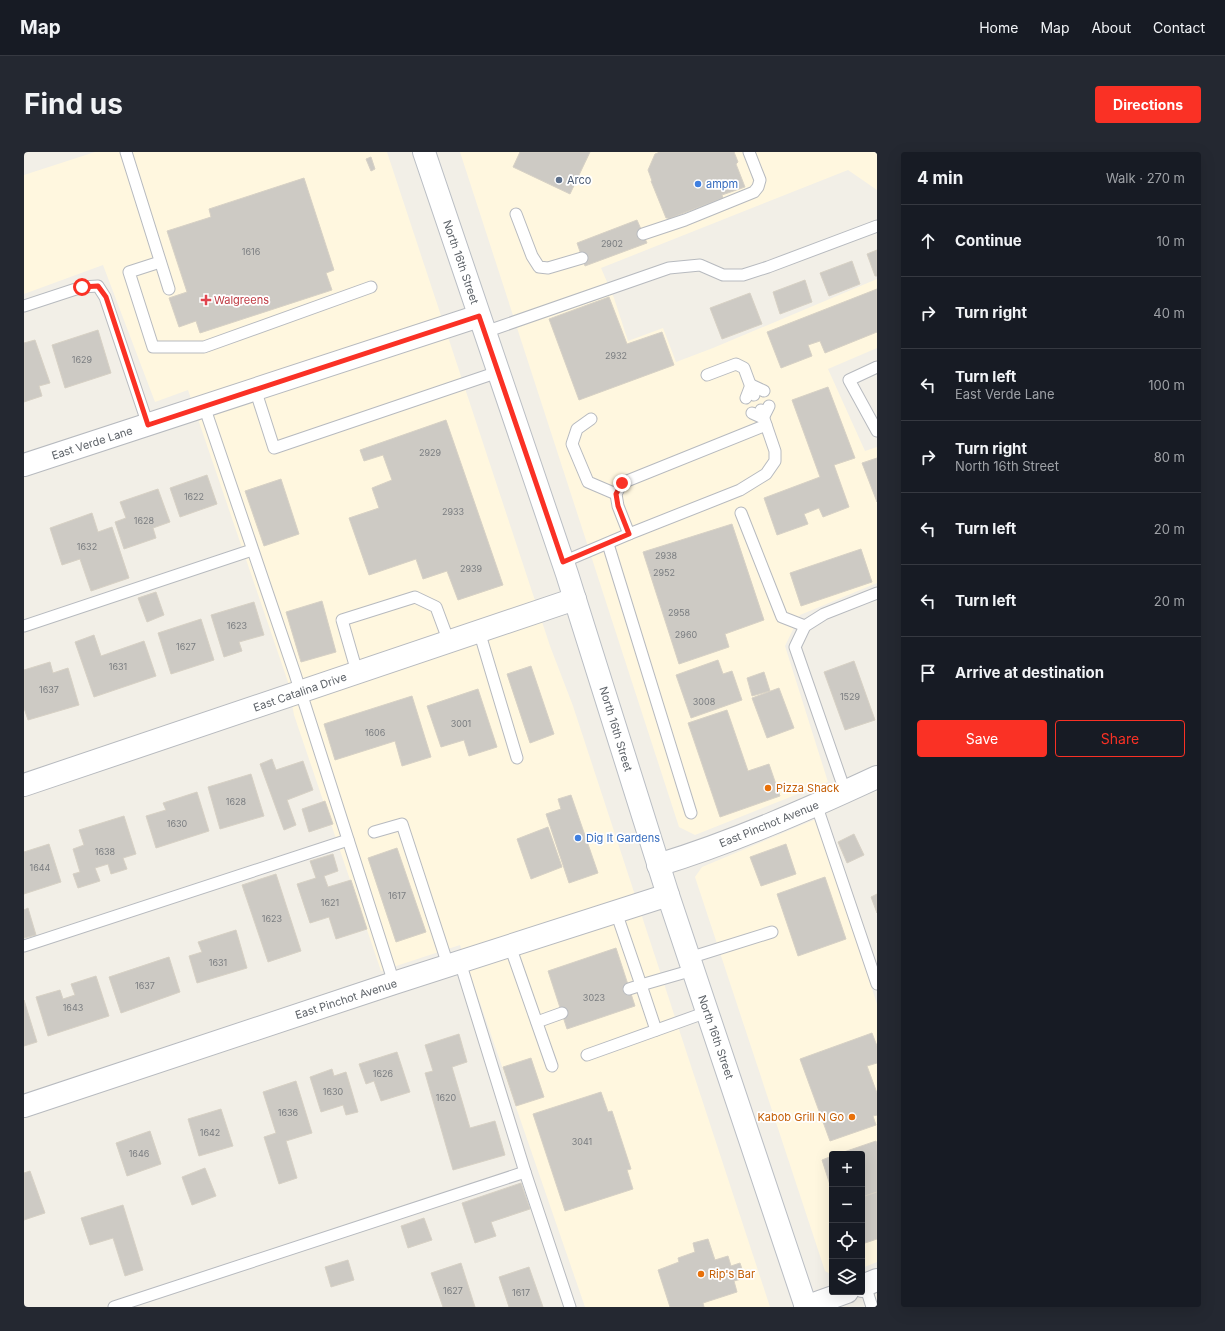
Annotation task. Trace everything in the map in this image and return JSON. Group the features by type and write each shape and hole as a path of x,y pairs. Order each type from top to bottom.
{"street":[{"name":"North 16th Street","path":"424,152 576,598 658,865 806,1307"},
{"name":"East Verde Lane","path":"24,465 255,389 482,324"},
{"name":"East Catalina Drive","path":"24,785 576,598"},
{"name":"East Pinchot Avenue","path":"658,865 699,852 845,792 877,777"},
{"name":"East Pinchot Avenue","path":"24,1106 454,963 668,895"},
{"path":"806,1307 839,1295"}],"lane":[{"path":"126,152 169,289"},
{"path":"643,234 685,220 754,192 758,187 760,180 750,152"},
{"path":"516,214 532,256 539,267 548,268 582,258"},
{"path":"482,324 669,268 700,265 723,275 743,275 877,226"},
{"path":"160,262 129,272 153,347 204,348 371,287"},
{"path":"24,306 82,287 98,286 106,297 148,425"},
{"path":"707,375 736,364 744,368 754,392"},
{"path":"877,367 849,380 877,431"},
{"path":"255,389 274,448 498,372"},
{"path":"204,406 300,692 394,983"},
{"path":"563,562 740,490 766,474 775,460 775,451 762,414 622,483 616,494 618,506 629,534"},
{"path":"591,419 577,429 572,444 588,482 616,494"},
{"path":"741,513 782,617 805,626"},
{"path":"608,544 691,813"},
{"path":"24,626 252,550"},
{"path":"845,792 795,647 805,626 824,614 877,593"},
{"path":"358,672 342,620 415,596 436,607 449,642"},
{"path":"479,631 517,758"},
{"path":"816,804 877,984"},
{"path":"374,832 402,824 454,963 570,1307"},
{"path":"24,946 348,840"},
{"path":"616,912 656,1030"},
{"path":"629,988 641,985 772,932"},
{"path":"510,946 552,1066"},
{"path":"587,1055 707,1012"},
{"path":"537,1022 562,1013"},
{"path":"114,1307 525,1172"},
{"path":"865,1291 872,1307"}],"shaded area":[{"path":"95,152 387,152 550,646 573,706 770,1307 585,1307 460,945 381,971 294,715 288,682 188,390 155,402 103,265 24,294 24,175"},
{"path":"460,152 877,152 877,190 848,170 601,268 614,298 628,341 663,328 676,362 877,279 877,348 828,369 865,451 877,447 877,583 800,615 785,646 828,782 695,835 679,827"},
{"path":"816,819 877,1004 877,1262 865,1267 865,1151 829,1151 829,1273 825,1271 695,877 702,867"}],"building":[{"name":"Arco","path":"520,152 590,152 570,194 513,167"},
{"name":"ampm","path":"660,152 734,152 738,162 736,164 745,187 722,195 723,198 668,219 666,218 648,170 655,154"},
{"path":"371,157 375,169 371,171 366,159"},
{"name":"Walgreens","path":"304,178 334,270 326,273 332,290 200,333 196,321 179,327 169,298 187,292 167,231 211,217 209,209"},
{"path":"637,220 647,243 585,266 577,243"},
{"path":"877,250 877,276 875,276 867,254"},
{"path":"852,261 860,284 829,296 820,273"},
{"path":"805,280 812,302 780,314 773,292"},
{"path":"877,289 877,332 825,353 820,341 808,345 812,356 781,368 767,332"},
{"path":"750,293 762,324 722,339 710,308"},
{"path":"609,297 627,344 662,332 674,365 579,400 549,319"},
{"path":"98,330 111,373 65,388 52,345"},
{"path":"35,340 50,383 39,386 42,396 24,402 24,343"},
{"path":"828,387 855,458 834,465 849,507 823,517 819,508 804,514 808,524 777,535 764,498 820,477 792,400"},
{"path":"446,420 503,585 458,600 447,571 423,579 416,559 369,575 349,518 379,508 372,488 392,480 383,455 364,461 360,450"},
{"path":"877,458 877,502 862,463"},
{"path":"207,475 217,504 180,517 170,488"},
{"path":"281,479 299,534 264,546 245,491"},
{"path":"158,489 170,522 153,528 156,538 124,549 115,522 126,518 120,502"},
{"path":"92,513 98,532 112,527 129,578 91,591 80,559 62,565 50,528"},
{"path":"732,524 764,620 725,634 729,647 679,664 643,552"},
{"path":"861,549 872,582 801,606 790,573"},
{"path":"156,592 164,615 147,622 138,598"},
{"path":"322,601 336,652 301,662 286,612"},
{"path":"254,602 264,635 239,642 242,651 224,657 211,615"},
{"path":"201,619 214,660 171,674 158,633"},
{"path":"94,635 101,656 144,641 156,676 94,697 75,642"},
{"path":"718,660 723,674 732,671 742,700 691,718 676,675"},
{"path":"854,661 875,720 845,730 824,672"},
{"path":"50,662 53,673 68,668 79,705 28,720 24,708 24,670"},
{"path":"531,666 554,734 530,743 507,674"},
{"path":"764,672 770,691 752,696 747,678"},
{"path":"779,688 794,728 767,738 752,698"},
{"path":"478,689 497,747 469,756 464,740 441,747 427,706"},
{"path":"412,696 431,757 402,766 395,741 335,760 324,724"},
{"path":"727,710 748,771 769,764 780,796 720,817 688,723"},
{"path":"272,759 276,770 303,761 313,790 287,800 296,825 284,830 260,764"},
{"path":"251,774 264,816 220,829 208,787"},
{"path":"197,792 209,831 156,848 146,816 166,810 163,803"},
{"path":"571,795 598,873 569,883 546,814 561,809 558,799"},
{"path":"325,801 333,824 309,832 302,809"},
{"path":"124,816 136,854 123,858 127,869 111,874 108,864 95,868 100,881 78,888 73,874 80,872 73,849 84,845 79,830"},
{"path":"548,827 562,867 531,879 517,839"},
{"path":"854,834 864,855 847,863 838,842"},
{"path":"49,844 61,882 24,894 24,852"},
{"path":"786,844 796,874 761,886 750,857"},
{"path":"397,848 426,932 396,942 368,858"},
{"path":"333,854 338,871 324,876 328,887 351,880 367,929 336,939 329,917 310,923 297,884 316,878 310,861"},
{"path":"276,874 301,951 268,962 242,885"},
{"path":"825,877 846,939 798,956 777,894"},
{"path":"877,894 877,913 871,897"},
{"path":"28,908 36,935 24,938 24,910"},
{"path":"236,930 247,968 197,983 189,956 202,952 198,942"},
{"path":"616,948 635,1006 567,1029 548,971"},
{"path":"169,957 180,992 121,1013 109,977"},
{"path":"96,976 109,1016 48,1036 36,997 60,990 63,999 75,995 71,984"},
{"path":"24,1000 37,1042 24,1046"},
{"path":"872,1033 877,1046 877,1063 867,1066 877,1093 877,1115 873,1116 876,1125 830,1141 800,1059"},
{"path":"459,1034 467,1062 452,1067 470,1128 495,1121 505,1155 453,1170 425,1073 433,1071 425,1045"},
{"path":"397,1052 410,1092 381,1101 374,1081 366,1084 359,1064"},
{"path":"531,1058 544,1097 516,1106 503,1067"},
{"path":"332,1069 334,1076 346,1072 358,1112 346,1115 343,1105 321,1112 310,1077"},
{"path":"296,1081 312,1133 286,1141 297,1178 279,1184 264,1137 276,1133 263,1092"},
{"path":"601,1092 608,1112 612,1111 631,1169 627,1170 633,1189 565,1211 533,1114"},
{"path":"221,1109 233,1146 199,1156 188,1119"},
{"path":"150,1131 161,1164 127,1176 116,1143"},
{"path":"876,1141 877,1192 865,1196 865,1151 847,1151"},
{"path":"829,1157 829,1182 822,1160"},
{"path":"205,1168 216,1196 192,1205 182,1177"},
{"path":"30,1171 45,1213 24,1220 24,1173"},
{"path":"521,1183 530,1209 491,1222 496,1236 475,1243 462,1203"},
{"path":"877,1192 877,1239 865,1243 865,1223 865,1196"},
{"path":"123,1205 143,1270 125,1276 113,1238 90,1245 81,1218"},
{"path":"424,1218 432,1240 408,1248 401,1226"},
{"name":"Rip's Bar","path":"708,1239 715,1260 728,1256 731,1266 740,1263 745,1278 734,1281 737,1292 703,1303 704,1307 670,1307 658,1270 679,1262 678,1258 695,1252 693,1243"},
{"path":"348,1260 354,1280 331,1287 325,1267"},
{"path":"461,1263 475,1307 443,1307 431,1273"},
{"path":"529,1267 543,1307 509,1307 499,1277"}],"place":[{"name":"Arco","path":"559,180"},
{"name":"ampm","path":"698,184"},
{"name":"Walgreens","path":"206,300"},
{"name":"Pizza Shack","path":"768,788"},
{"name":"Dig It Gardens","path":"578,838"},
{"name":"Kabob Grill N Go","path":"852,1117"},
{"name":"Rip's Bar","path":"701,1274"}],"route":[{"path":"82,287 98,286 106,297 148,425 479,316 563,562 629,534 618,506 616,494 622,483"}]}
